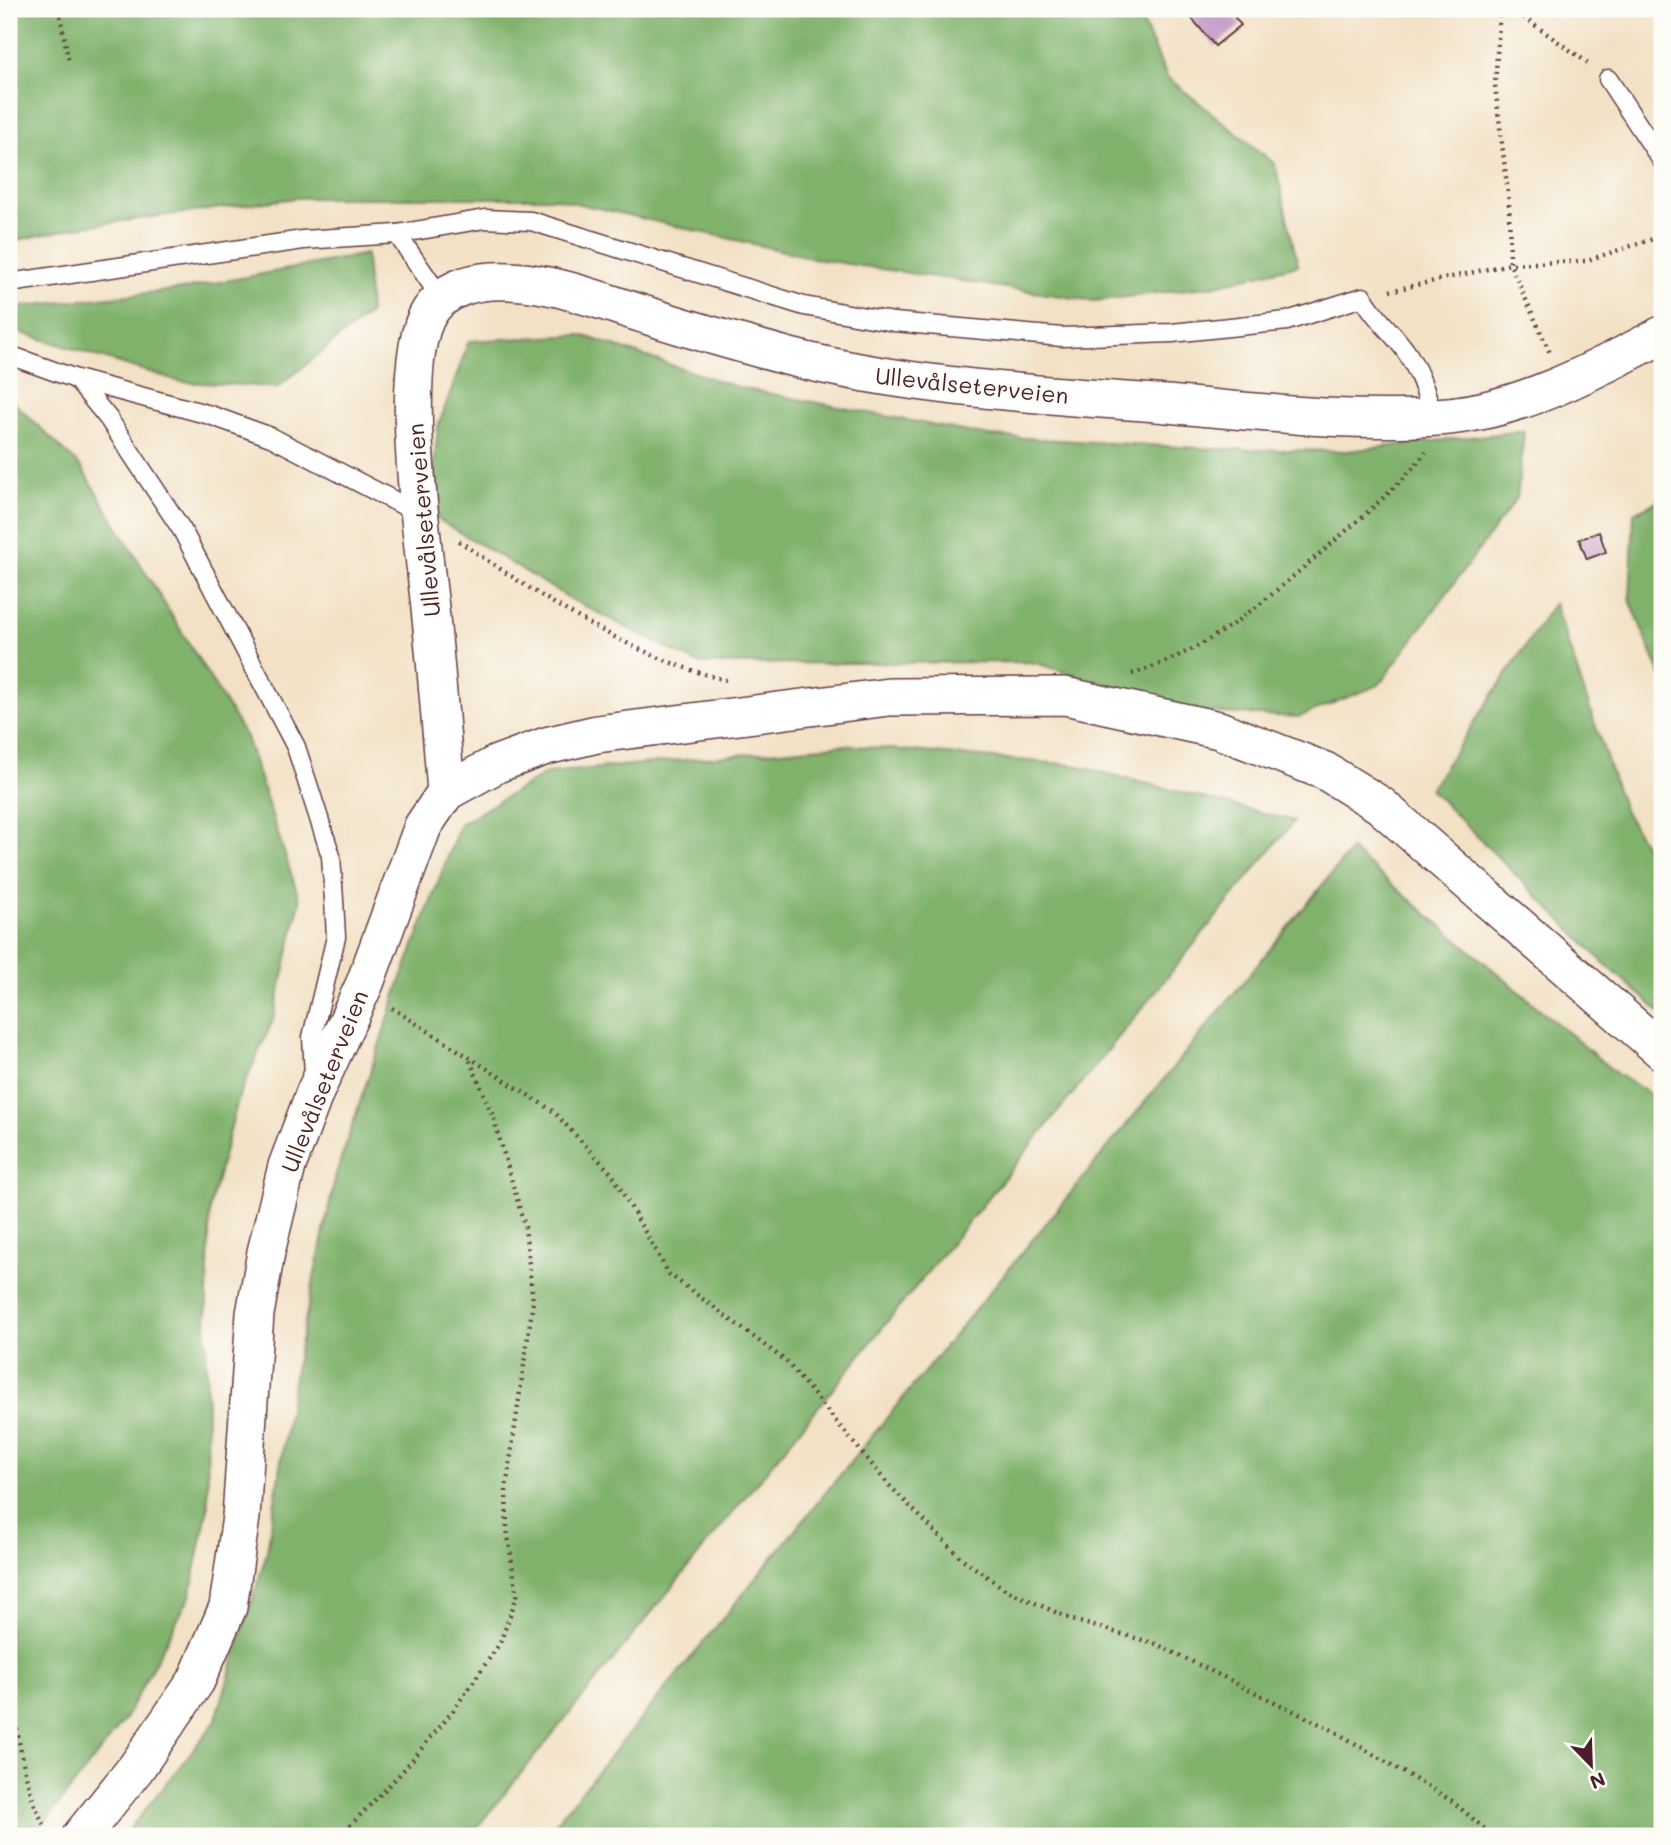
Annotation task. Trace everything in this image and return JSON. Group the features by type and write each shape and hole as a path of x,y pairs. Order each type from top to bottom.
{"street":[{"name":"Ullevålseterveien","path":"81,1836 136,1768 196,1681 228,1607 241,1517 254,1328 266,1251 287,1166 315,1092 365,982 423,825 446,792 418,513 414,403 417,359 424,322 441,298 469,285 493,281 530,283 575,293 794,358 892,379 1314,417 1441,416 1528,397 1662,335"},
{"path":"446,792 497,764 546,746 597,734 889,696 1065,696 1219,730 1325,771 1380,805 1662,1051"}],"lane":[{"path":"1608,79 1662,161"},
{"path":"9,283 303,240 397,234 485,219 531,221 804,306 894,322 1062,337 1172,333 1287,321 1363,297 1374,316 1403,348 1441,416"},
{"path":"397,234 441,298"},
{"path":"9,355 76,379 210,415 271,437 418,513"},
{"path":"76,379 108,418 182,530 276,704 308,782 331,856 336,937 312,1037 315,1092"}],"path":[{"path":"59,9 69,63"},
{"path":"1500,9 1495,85 1509,202 1510,264 1565,381"},
{"path":"1512,9 1608,79"},
{"path":"1363,297 1510,264 1585,261 1662,236"},
{"path":"1128,676 1165,664 1203,646 1281,588 1380,503 1425,454 1441,416"},
{"path":"418,513 527,588 685,670 735,682"},
{"path":"365,982 397,1012 553,1111 612,1174 669,1274 786,1361 888,1484 961,1558 1006,1590 1073,1620 1156,1644 1334,1731 1452,1801 1493,1836"},
{"path":"340,1836 401,1773 453,1711 500,1643 517,1596 507,1529 506,1489 533,1302 525,1227 493,1116 467,1055"},
{"path":"9,1680 30,1787 40,1818 52,1836"}],"green space":[{"path":"9,9 1137,9 1167,77 1275,164 1298,265 1212,286 1094,301 822,260 554,198 296,198 78,227 9,242"},
{"path":"366,254 370,313 278,387 181,382 9,329 9,308 184,289"},
{"path":"581,335 740,388 989,436 1218,449 1347,451 1524,431 1517,498 1379,685 1298,717 1200,712 1032,662 699,664 571,599 429,514 438,427 469,341"},
{"path":"9,398 81,467 246,737 300,901 273,1020 239,1096 210,1206 206,1328 208,1507 190,1596 125,1719 34,1836 9,1836"},
{"path":"1662,499 1662,678 1630,600 1634,513"},
{"path":"1554,603 1624,810 1662,874 1662,1014 1602,961 1430,789"},
{"path":"842,745 1074,765 1294,821 470,1836 124,1836 215,1722 267,1552 296,1364 336,1174 400,983 460,824 547,773"},
{"path":"1351,850 1617,1074 1662,1102 1662,1836 545,1836"}],"building":[{"path":"1184,9 1228,9 1241,25 1215,46"},
{"path":"1599,532 1606,552 1587,559 1579,539"}]}
